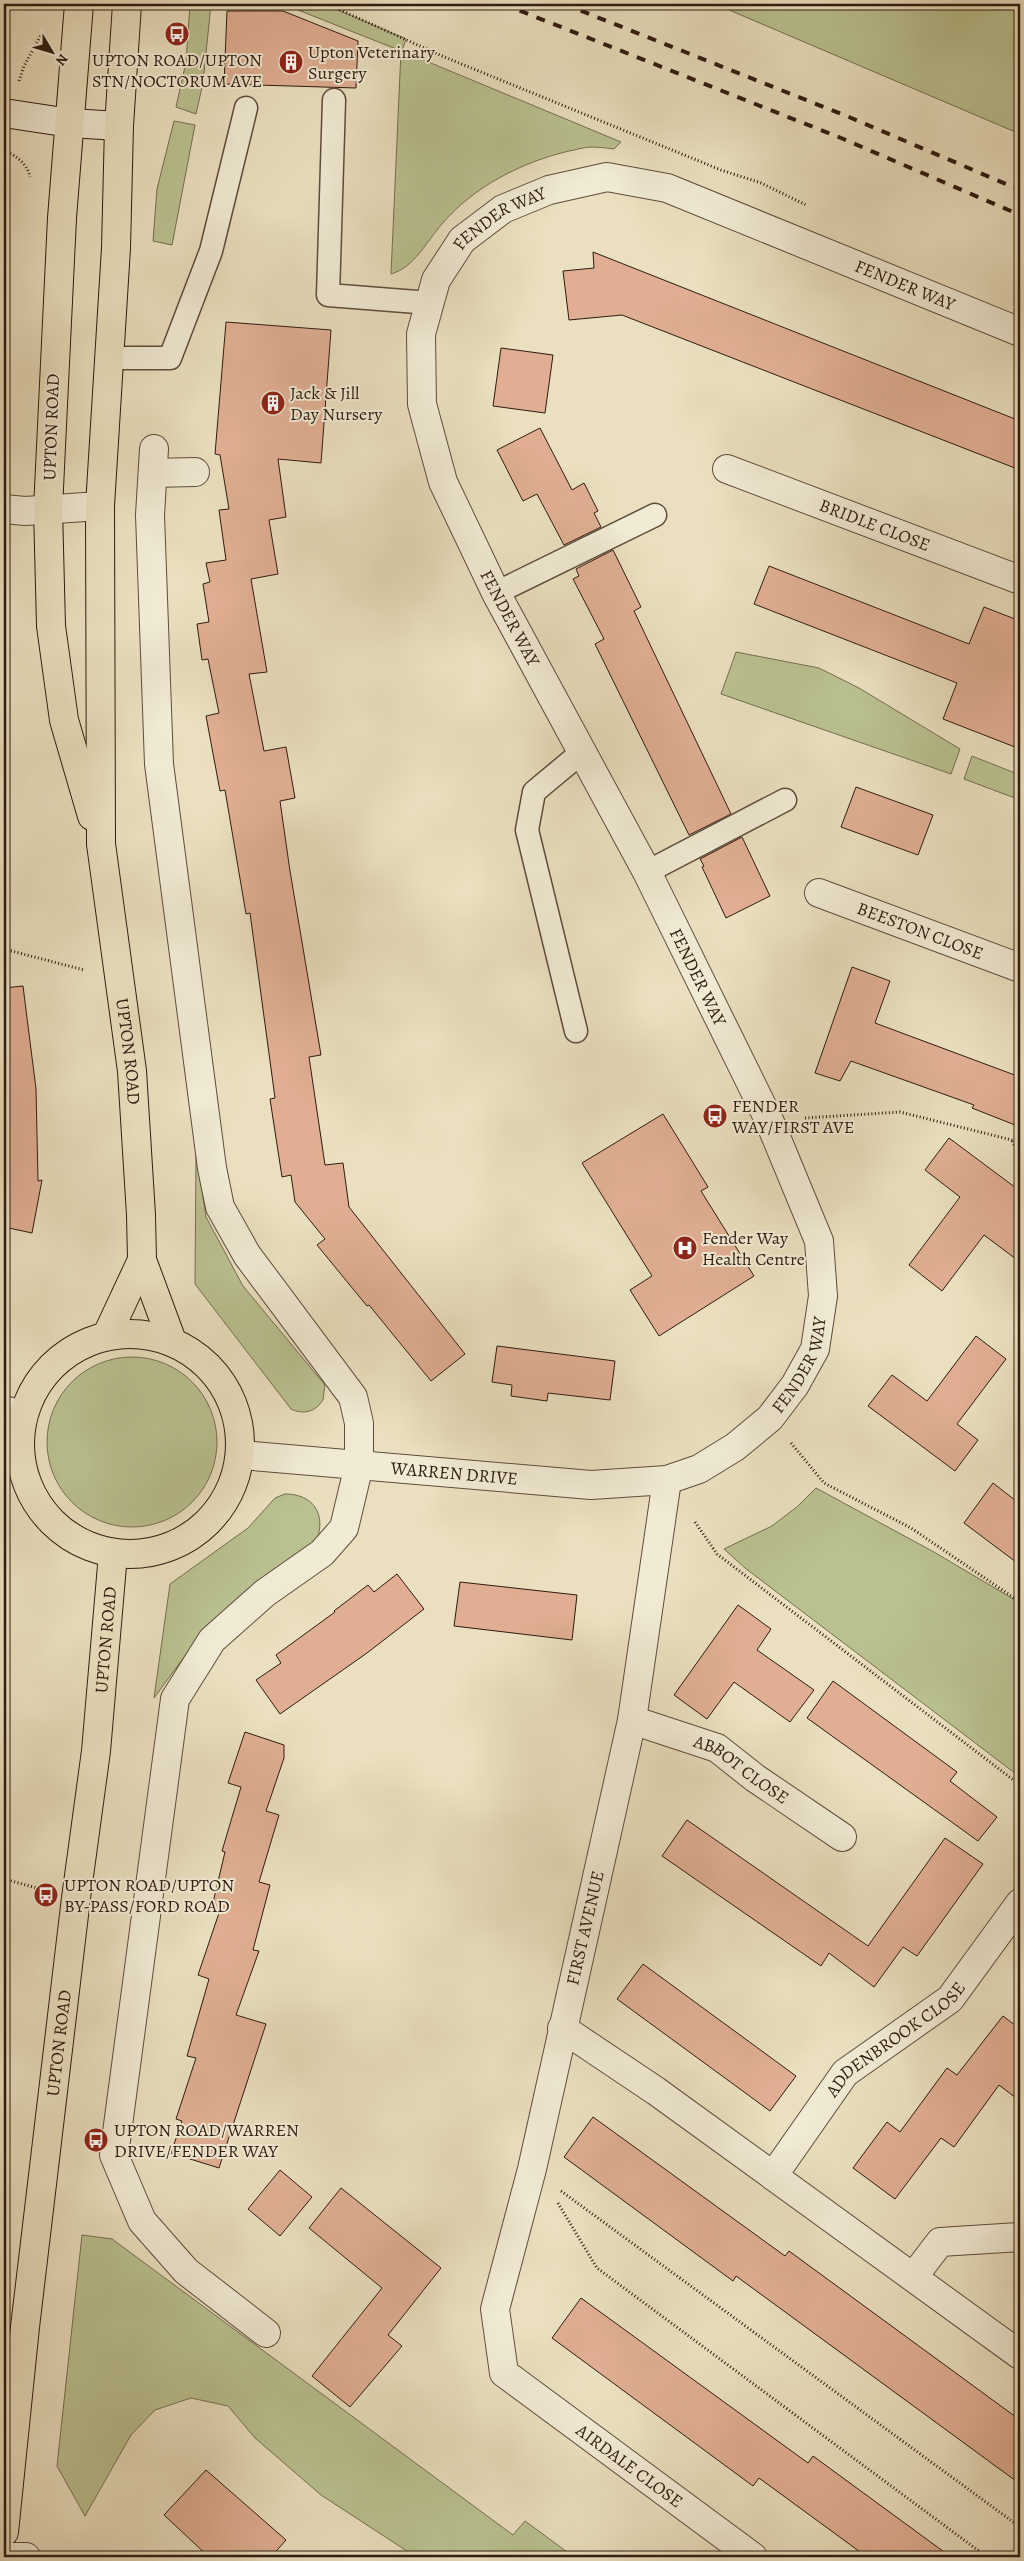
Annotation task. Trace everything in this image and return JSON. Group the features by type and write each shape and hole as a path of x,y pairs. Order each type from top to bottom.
{"main road":[{"name":"UPTON ROAD","path":"79,4 62,218 48,509 51,626 64,720 101,844"},
{"name":"UPTON ROAD","path":"127,4 119,126 116,248 100,506 101,844 132,1071 142,1215 142,1260 172,1341"},
{"name":"UPTON ROAD","path":"107,1335 142,1260"},
{"path":"140,1333 172,1341 202,1359 226,1386 239,1420 241,1455 231,1490 211,1520 183,1542 150,1554 113,1554 78,1543 49,1520 28,1489 19,1452 13,1413 54,1363 79,1346 107,1335 140,1333"},
{"name":"UPTON ROAD","path":"4,2532 25,2327 76,1898 96,1750 113,1554"}],"street":[{"path":"6,114 70,123 119,126"},
{"name":"FENDER WAY","path":"667,1480 699,1469 736,1447 770,1418 796,1385 815,1348 824,1296 820,1241 769,1120 647,872 496,592 443,482 422,404 420,334 436,280 462,240 504,209 549,190 606,177 667,188 1020,332"},
{"path":"195,472 154,461 150,515 159,764 212,1168 220,1207 247,1255 354,1397 359,1423 359,1465 344,1528 322,1553 265,1593 212,1640 175,1699 114,2155 142,2221 186,2271 266,2333"},
{"name":"BRIDLE CLOSE","path":"727,469 1020,580"},
{"path":"4,509 100,506"},
{"name":"BEESTON CLOSE","path":"819,893 1020,968"},
{"name":"WARREN DRIVE","path":"241,1455 591,1485 667,1480"},
{"name":"FIRST AVENUE","path":"504,2373 495,2309 532,2169 632,1720 667,1480"},
{"name":"ABBOT CLOSE","path":"632,1720 717,1748 755,1778 842,1837"},
{"name":"ADDENBROOK CLOSE","path":"773,2176 845,2072 950,1999 1020,1903"},
{"path":"562,2028 656,2091 914,2276 1020,2355"},
{"path":"914,2276 940,2242 1020,2238"},
{"name":"AIRDALE CLOSE","path":"504,2373 754,2557"},
{"path":"4,2557 26,2557"}],"lane":[{"path":"334,100 328,295 430,302"},
{"path":"109,358 170,358 211,251 246,108"},
{"path":"496,592 655,515"},
{"path":"576,1031 526,830 534,792 582,752"},
{"path":"647,872 785,800"}],"path":[{"path":"6,114 24,66 45,28"},
{"path":"4,150 18,158 28,170 30,179"},
{"path":"4,949 119,979"},
{"path":"769,1120 900,1112 1020,1142"},
{"path":"1012,1140 1020,1156"},
{"path":"770,1418 824,1483 910,1528 1020,1602"},
{"path":"667,1480 717,1554 1020,1785"},
{"path":"4,1879 76,1898"},
{"path":"532,2169 1020,2527"},
{"path":"532,2169 565,2213 597,2268 987,2557"}],"green space":[{"path":"190,4 211,4 203,83 196,114 176,107 186,62"},
{"path":"283,4 324,4 406,39 402,51 621,142 614,149 588,147 551,156 516,169 499,178 454,211 407,266 391,274 401,51"},
{"path":"715,4 1020,4 1020,134"},
{"path":"174,121 195,125 172,245 153,241 157,189"},
{"path":"736,652 819,668 859,688 960,749 951,774 721,694"},
{"path":"972,756 1020,775 1020,800 964,779"},
{"path":"196,1151 206,1217 243,1286 325,1385 323,1400 313,1410 300,1412 291,1409 195,1284"},
{"path":"132,1357 157,1361 172,1367 192,1382 207,1402 213,1417 217,1442 213,1467 207,1482 192,1502 172,1517 157,1523 132,1527 107,1523 92,1517 72,1502 57,1482 51,1467 47,1442 51,1417 57,1402 72,1382 92,1367 107,1361"},
{"path":"816,1488 934,1552 1020,1603 1020,1777 745,1568 724,1549 772,1526 798,1506"},
{"path":"285,1494 304,1498 316,1508 320,1523 316,1542 207,1626 154,1698 170,1584 248,1528 275,1498"},
{"path":"82,2235 112,2239 513,2535 525,2521 574,2557 416,2557 321,2495 255,2438 228,2406 191,2398 155,2410 131,2435 85,2516 57,2466"}],"building":[{"name":"Upton Veterinary Surgery","path":"227,11 283,11 358,41 356,88 224,84"},
{"path":"593,252 1020,421 1020,470 622,315 569,320 563,271 594,268"},
{"path":"226,322 331,330 321,463 278,459 286,517 269,520 278,574 251,579 267,672 249,674 264,751 286,747 295,798 280,801 321,1055 309,1057 325,1165 343,1163 349,1207 465,1354 431,1381 317,1245 325,1239 295,1202 291,1175 282,1177 270,1099 275,1098 250,913 246,914 225,790 220,791 206,716 219,713 208,659 202,660 197,624 209,622 203,584 210,582 206,563 226,560 219,510 229,509 220,455 215,454"},
{"path":"501,348 553,355 545,413 493,406"},
{"path":"540,428 572,490 584,483 598,511 594,513 601,527 564,545 537,494 523,501 497,450"},
{"path":"613,550 641,607 634,611 731,814 689,835 595,644 604,639 573,579 579,576 576,569"},
{"path":"769,566 969,644 984,607 1020,621 1020,749 943,719 957,683 754,604"},
{"path":"856,787 933,815 918,855 841,827"},
{"path":"742,837 770,896 726,918 700,859"},
{"path":"852,967 890,981 875,1023 1020,1077 1020,1127 972,1108 974,1105 851,1061 840,1081 815,1073"},
{"path":"23,986 36,1089 38,1181 42,1180 32,1233 4,1227 4,988"},
{"name":"Fender Way Health Centre","path":"663,1114 708,1187 701,1191 754,1276 659,1336 630,1290 652,1276 582,1163"},
{"path":"949,1138 1020,1191 1020,1262 984,1235 942,1291 909,1265 960,1197 925,1170"},
{"path":"976,1336 1006,1359 957,1424 978,1440 955,1471 868,1406 892,1375 927,1401"},
{"path":"497,1346 615,1361 610,1400 548,1393 547,1401 511,1396 512,1385 492,1382"},
{"path":"993,1483 1020,1504 1020,1565 964,1523"},
{"path":"397,1574 424,1609 367,1653 280,1714 256,1680 281,1663 276,1655 335,1612 368,1585 374,1592"},
{"path":"460,1582 577,1595 572,1640 454,1626"},
{"path":"738,1605 771,1629 757,1650 814,1690 790,1722 734,1682 707,1719 674,1695"},
{"path":"833,1681 957,1772 950,1781 997,1817 978,1841 807,1718"},
{"path":"245,1732 284,1745 284,1758 266,1811 279,1815 259,1882 270,1885 253,1950 259,1951 236,2015 266,2024 219,2168 171,2153 182,2121 176,2119 196,2058 187,2056 209,1979 198,1975 219,1913 211,1911 225,1852 222,1851 241,1787 228,1783"},
{"path":"687,1820 868,1946 945,1838 983,1864 917,1956 903,1947 874,1987 829,1953 821,1966 662,1856"},
{"path":"643,1964 796,2076 770,2111 617,1999"},
{"path":"1003,2016 1020,2029 1020,2101 999,2085 954,2147 941,2138 895,2199 853,2168 887,2122 900,2132 947,2068 957,2075"},
{"path":"593,2117 785,2256 789,2251 1020,2420 1020,2484 736,2276 733,2281 564,2157"},
{"path":"280,2170 312,2197 280,2236 248,2209"},
{"path":"341,2188 441,2268 388,2335 402,2346 350,2407 312,2376 382,2288 309,2228"},
{"path":"581,2298 808,2463 813,2456 951,2557 867,2557 759,2478 753,2486 552,2338"},
{"path":"206,2470 286,2540 271,2557 209,2557 164,2515"}],"railway":[{"path":"503,4 841,138 1020,215"},
{"path":"564,4 849,117 1020,190"}],"place":[{"name":"UPTON ROAD/UPTON STN/NOCTORUM AVE","path":"177,34"},
{"name":"Upton Veterinary Surgery","path":"291,62"},
{"name":"Jack & Jill Day Nursery","path":"273,403"},
{"name":"FENDER WAY/FIRST AVE","path":"715,1116"},
{"name":"Fender Way Health Centre","path":"685,1248"},
{"name":"UPTON ROAD/UPTON BY-PASS/FORD ROAD","path":"46,1895"},
{"name":"UPTON ROAD/WARREN DRIVE/FENDER WAY","path":"96,2140"}]}
